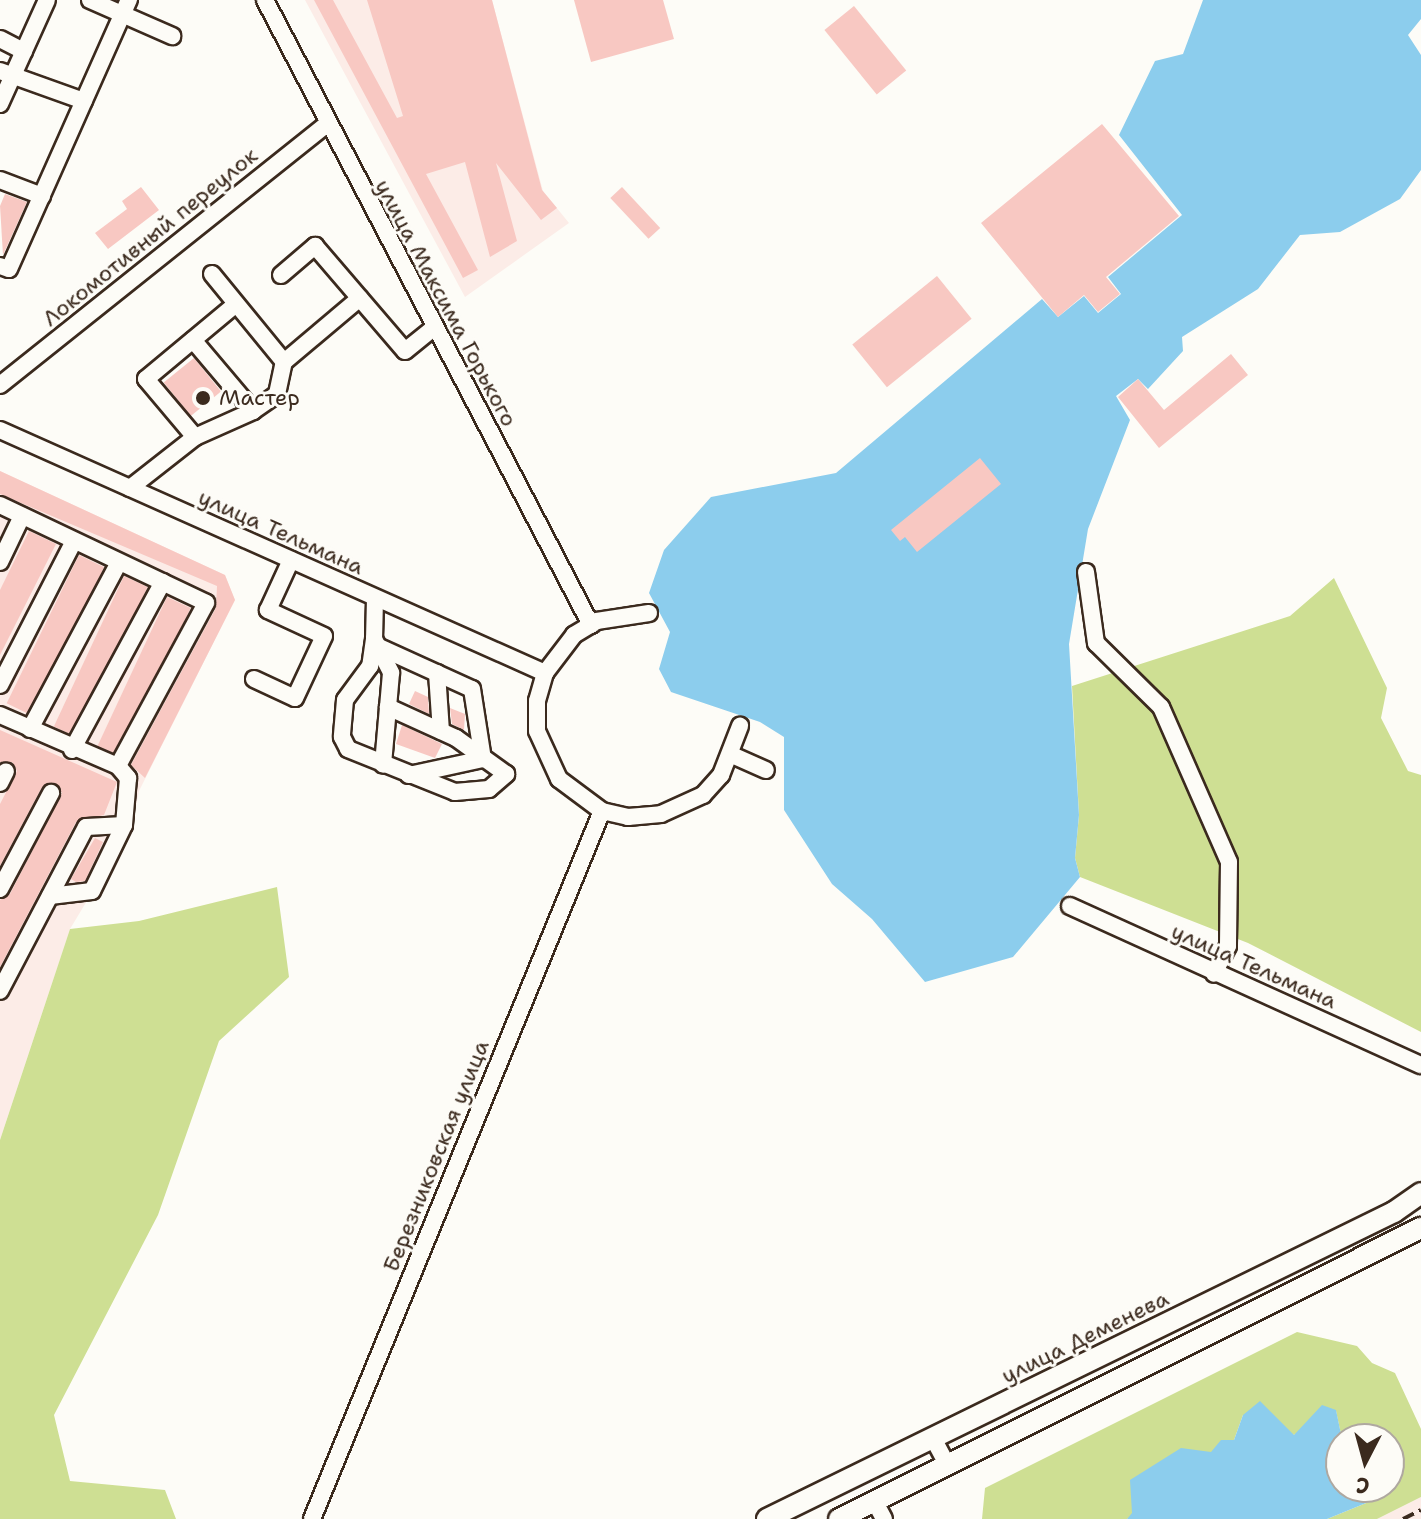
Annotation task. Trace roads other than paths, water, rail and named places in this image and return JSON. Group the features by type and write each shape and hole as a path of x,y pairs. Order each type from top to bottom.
{"main road":[{"name":"улица Деменева","path":"767,1519 1394,1212 1421,1193"},
{"path":"839,1519 879,1510 948,1466 1421,1228"}],"street":[{"path":"0,104 6,74 24,51 47,0"},
{"path":"90,0 126,7 172,36"},
{"name":"улица Максима Горького","path":"265,0 433,328 591,625"},
{"path":"0,266 9,269 126,7"},
{"path":"0,39 24,51"},
{"path":"6,74 84,101"},
{"name":"Локомотивный переулок","path":"0,385 327,124"},
{"path":"0,180 42,196"},
{"path":"281,275 315,246 405,351 433,328"},
{"path":"212,274 284,362"},
{"path":"130,488 195,437 253,411 277,394 284,362 360,298"},
{"path":"195,437 146,379 236,304"},
{"path":"193,340 253,411"},
{"name":"улица Тельмана","path":"0,430 545,673"},
{"path":"0,505 206,603 118,766"},
{"path":"0,562 22,516"},
{"path":"0,685 74,541"},
{"path":"254,679 295,698 324,636 268,610 291,560"},
{"path":"30,729 119,562"},
{"path":"1086,572 1096,643 1161,707 1229,862 1228,946 1214,974"},
{"path":"72,750 163,582"},
{"path":"375,599 376,642 370,666 347,692 342,737 348,749 455,792 489,789 506,774 441,731 388,707"},
{"path":"649,613 622,614 591,625 555,655 545,673 537,701 537,731 545,757 578,798 602,811 628,817 680,809 703,795 732,755 740,726"},
{"path":"376,642 472,689 483,759"},
{"path":"376,642 391,673 383,765"},
{"path":"437,673 441,731"},
{"path":"0,715 72,750 118,766 128,778 124,825 92,891 50,896"},
{"path":"732,755 766,770"},
{"path":"408,775 483,759"},
{"path":"0,889 51,793"},
{"name":"Березниковская улица","path":"312,1519 602,811"},
{"path":"0,991 86,827 124,825"},
{"name":"улица Тельмана","path":"1070,906 1214,974 1421,1065"},
{"path":"933,1438 948,1466"}],"water":[{"path":"1203,0 1421,0 1421,19 1408,35 1421,55 1421,170 1400,199 1340,232 1300,235 1258,289 1182,337 1183,351 1148,389 1138,379 1116,396 1130,420 1088,529 1069,644 1079,815 1075,858 1080,877 1013,957 925,982 872,919 832,884 784,810 784,737 760,722 671,692 659,669 670,632 649,593 664,550 711,497 836,473 1042,299 1058,317 1084,296 1098,313 1121,294 1108,277 1182,215 1119,135 1155,61 1183,54"},
{"path":"1260,1401 1294,1435 1322,1405 1336,1410 1339,1423 1325,1423 1325,1503 1366,1503 1327,1519 1127,1519 1132,1513 1130,1480 1181,1448 1211,1452 1221,1440 1234,1440 1243,1415"}],"railway":[{"path":"1403,1519 1421,1510"}],"place":[{"name":"Мастер","path":"203,398"}]}
